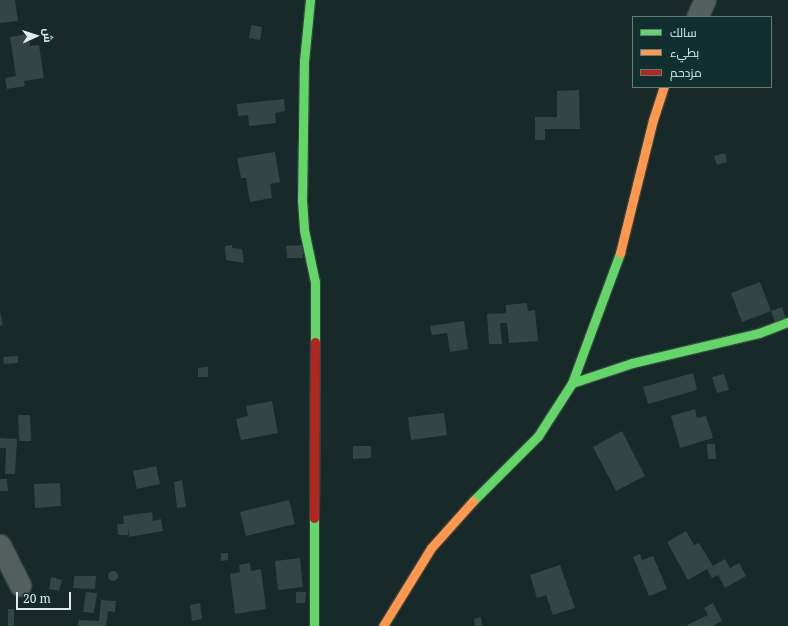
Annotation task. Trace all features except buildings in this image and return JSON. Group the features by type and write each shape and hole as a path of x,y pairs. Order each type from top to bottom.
{"street":[{"path":"310,0 304,61 302,200 304,230 315,282 317,307 313,383 314,626"},
{"path":"697,16 705,0"},
{"path":"383,626 447,528 538,436 572,383 619,255 653,120 664,88"},
{"path":"572,383 632,363 759,333 788,322"},
{"path":"0,545 20,585"}],"traffic: fast":[{"path":"310,0 304,61 302,200 304,230 315,282 315,342"},
{"path":"473,501 538,436 572,383 620,253"},
{"path":"572,383 632,363 759,333 788,322"},
{"path":"314,518 314,626"}],"traffic: slow":[{"path":"620,253 653,120 664,88"},
{"path":"383,626 431,548 473,501"}],"traffic: jam":[{"path":"314,518 315,342"}]}
